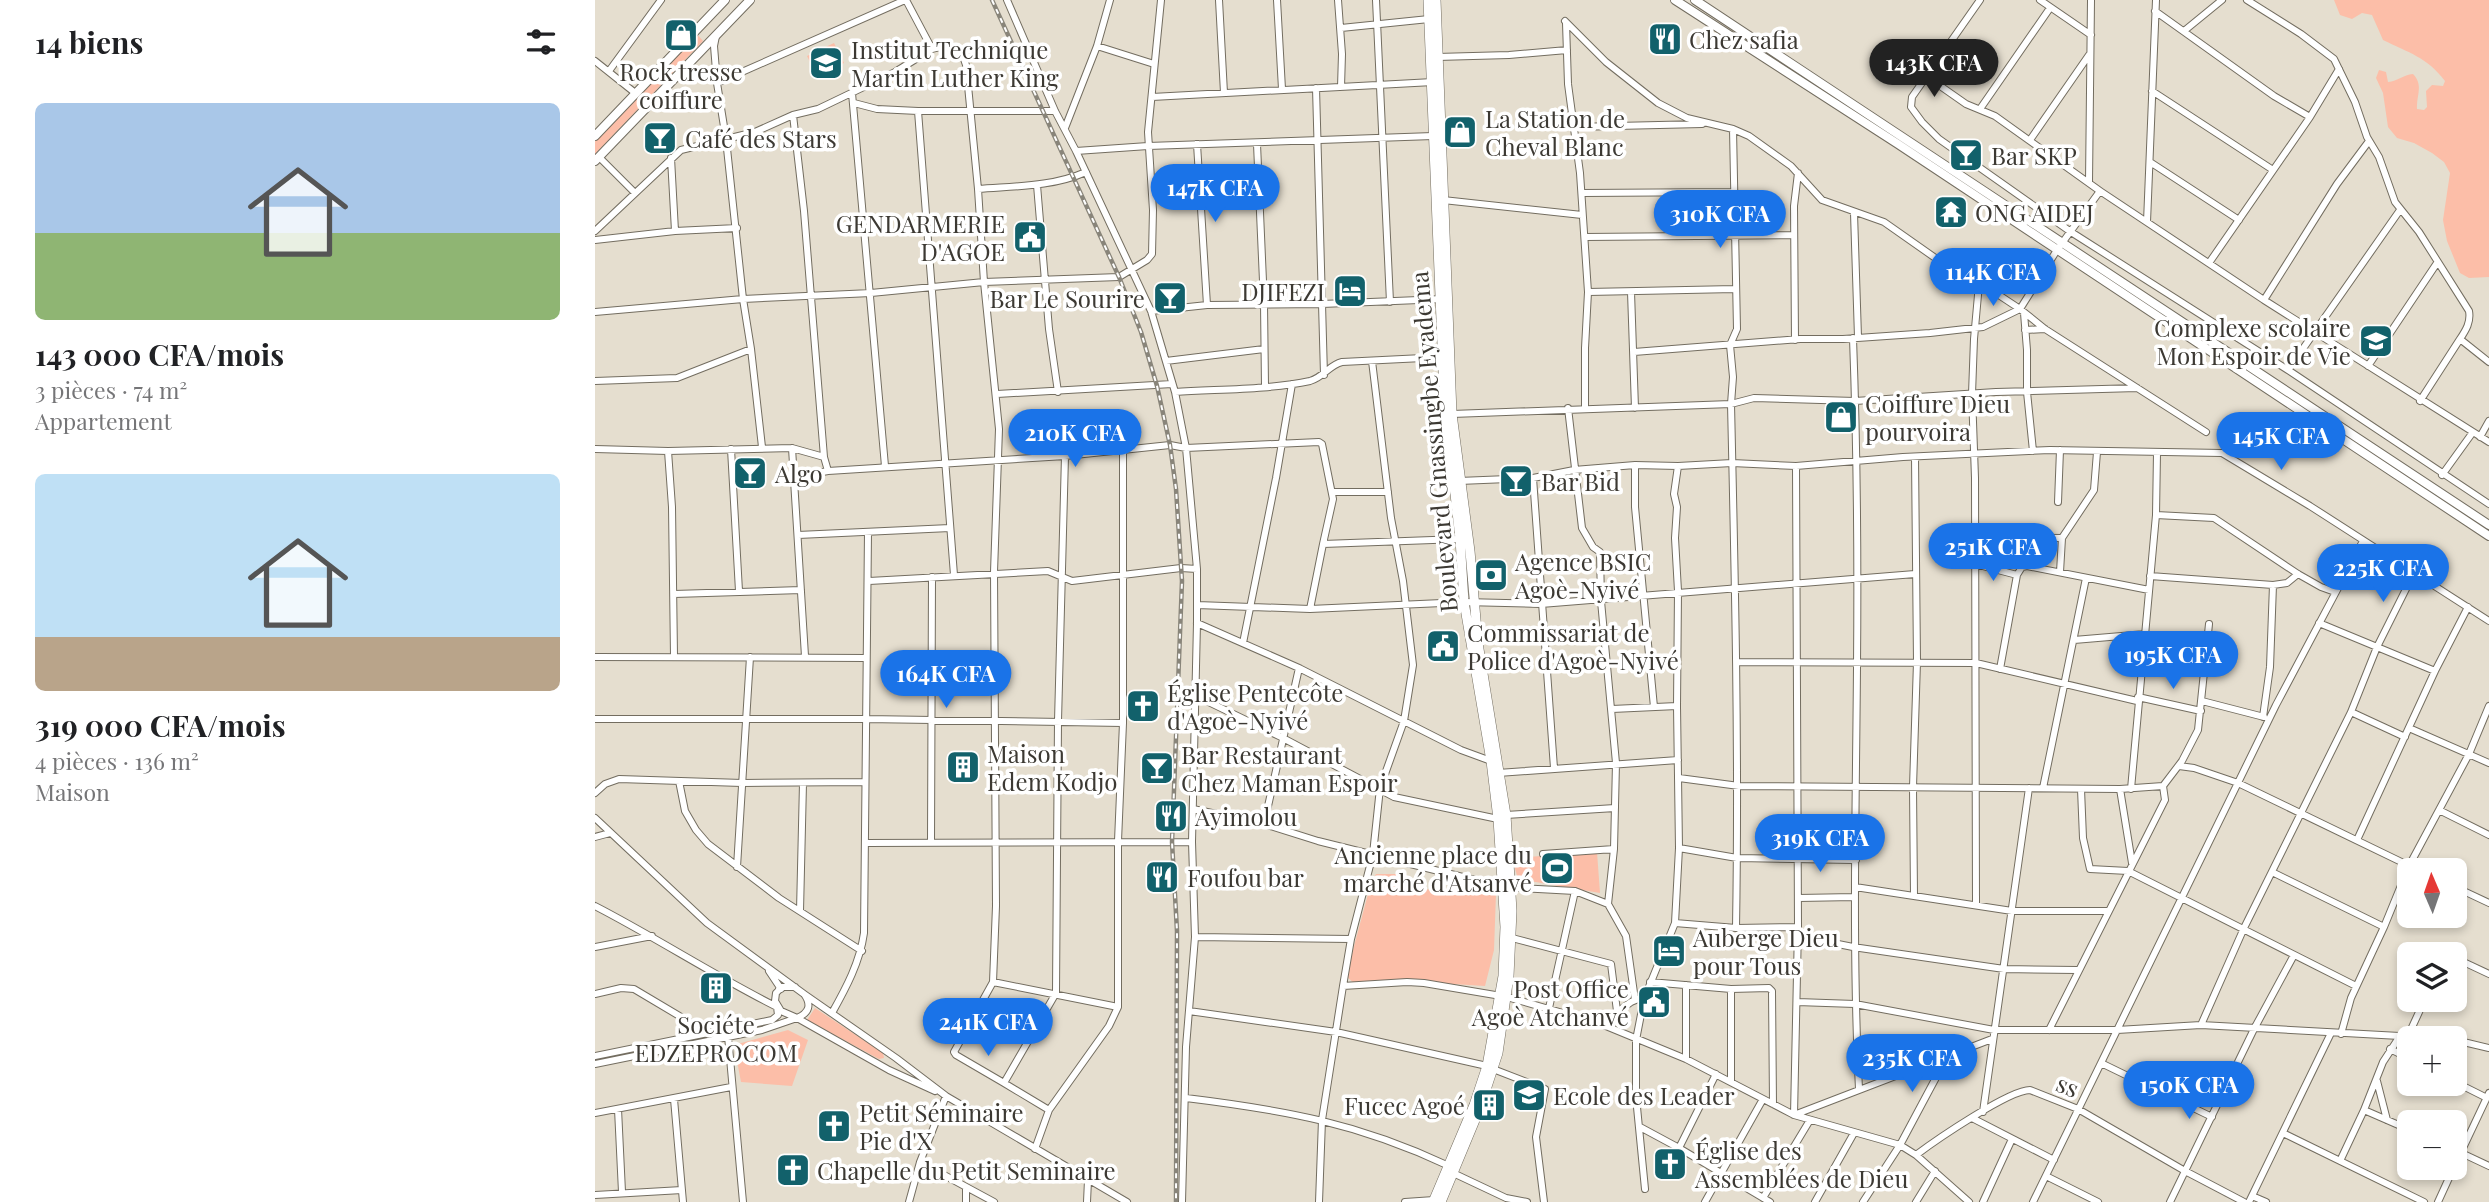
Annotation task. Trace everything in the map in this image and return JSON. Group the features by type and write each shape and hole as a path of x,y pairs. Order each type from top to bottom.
{"highway":[{"name":"Boulevard Gnassingbe Eyadema","path":"1428,0 1443,200 1443,358 1469,603 1485,687 1502,817 1512,938 1490,1068 1451,1170 1436,1201"},
{"name":"Boulevard Gnassingbe Eyadema","path":"1436,0 1437,57 1433,136 1460,539 1491,761 1496,773"},
{"name":"Boulevard Gnassingbe Eyadema","path":"1504,996 1507,887"}],"main road":[{"path":"595,136 634,92 725,0"},
{"path":"597,159 750,0"},
{"path":"1675,0 2489,524"},
{"path":"1695,0 2489,536"},
{"path":"709,16 720,20 719,33"},
{"path":"702,24 706,34 719,33"}],"street":[{"path":"609,72 661,0"},
{"path":"717,83 905,0 932,49"},
{"path":"1007,0 1055,111 1151,311 1175,393 1186,448 1197,569 1197,623 1192,842 1195,937 1189,1011 1182,1202"},
{"path":"1065,128 1097,46 1110,0"},
{"path":"595,312 743,299 810,298 984,282 1119,277 1152,254 1153,210 1148,146 1161,0"},
{"path":"1219,0 1224,93"},
{"path":"1276,0 1282,89"},
{"path":"1338,0 1341,87"},
{"path":"1376,0 1390,302"},
{"path":"1980,0 1914,92 1911,107 1921,122 1939,139 2071,232 2288,370 2489,504"},
{"path":"2040,0 2091,35"},
{"path":"2088,182 2091,0"},
{"path":"2184,31 2222,0"},
{"path":"2247,0 2328,53 2355,102 2368,141 2379,156 2400,210 2419,232 2469,311 2468,326 2420,401"},
{"path":"2154,4 2184,31 2274,96 2309,117"},
{"path":"2147,222 2154,4"},
{"path":"1980,109 2050,8"},
{"path":"1341,27 1429,19"},
{"path":"1585,408 1588,292 1566,21 1606,62 1658,103 1687,118 1733,129 1749,136 1798,173 1822,200 1884,222 1941,262 1964,272 2045,329 2206,432"},
{"path":"719,33 714,46 717,83 762,447"},
{"path":"595,231 681,150 755,132 793,115 818,109 895,72 932,49 950,46 963,55 971,112 984,282 997,394 1000,460 994,572 996,841 993,982 954,1052 1049,1110"},
{"path":"1097,46 1154,64"},
{"path":"1437,57 1567,50"},
{"path":"2030,140 2091,54"},
{"path":"595,61 634,92"},
{"path":"2209,263 2339,69"},
{"path":"1926,76 1959,100 1995,116 2100,191 2264,300 2420,401 2489,442"},
{"path":"1152,97 1435,81"},
{"path":"1316,88 1324,375"},
{"path":"2153,91 2273,170"},
{"path":"852,93 885,466"},
{"path":"854,103 877,109 918,111 1055,111"},
{"path":"918,111 954,576"},
{"path":"793,115 824,457 828,471"},
{"path":"1573,127 1714,124"},
{"path":"1733,129 1737,329 1730,345 1733,377 1731,404 1739,786 1736,928"},
{"path":"1076,151 1433,136"},
{"path":"2264,300 2337,184 2368,141"},
{"path":"1197,144 1207,305"},
{"path":"1257,144 1265,386"},
{"path":"671,158 675,231"},
{"path":"597,159 634,192"},
{"path":"2150,162 2239,220"},
{"path":"978,188 1037,185 1086,172"},
{"path":"1795,340 1794,235 1798,173"},
{"path":"1037,185 1058,392"},
{"path":"1634,352 1975,329 1991,325 2022,311 2060,247 2100,191"},
{"path":"1582,193 1734,192"},
{"path":"1443,200 1582,215"},
{"path":"2288,370 2400,210"},
{"path":"1854,213 1857,662 1853,947 1859,1089"},
{"path":"595,240 675,231 737,228"},
{"path":"1585,237 1794,235"},
{"path":"2368,366 2437,263"},
{"path":"1976,905 1972,394 1979,284"},
{"path":"1588,292 1735,289"},
{"path":"1631,292 1635,408"},
{"path":"1151,311 1207,305 1444,299"},
{"path":"2022,311 2033,451"},
{"path":"2025,330 2045,329"},
{"path":"2460,339 2489,362"},
{"path":"595,381 677,378 751,349"},
{"path":"1165,361 1264,349"},
{"path":"1175,393 1292,384 1319,378 1336,363 1443,358"},
{"path":"1319,1202 1322,1119 1343,986 1373,854 1380,788 1404,721 1413,665 1372,361"},
{"path":"997,394 1172,384"},
{"path":"1243,643 1292,384"},
{"path":"1452,414 1731,404 1754,398 1855,401 2137,388"},
{"path":"1568,408 1582,528 1593,547 1600,552 1601,601 1616,763 1614,849 1608,904 1626,936 1635,1000"},
{"path":"2480,437 2489,421"},
{"path":"2442,475 2473,432"},
{"path":"796,477 885,466 1065,456 1170,445 1186,448 1321,442 1332,492 1331,513 1310,609"},
{"path":"595,449 668,451 792,448 824,457"},
{"path":"792,448 796,477 805,656"},
{"path":"731,449 739,591"},
{"path":"1457,481 1533,478 1574,470 1635,466 1733,463 1796,466 2060,450 2223,453 2489,621"},
{"path":"2058,502 2060,450"},
{"path":"668,451 674,656"},
{"path":"1035,1149 1049,1110 1109,1026 1118,1007 1123,451"},
{"path":"2060,572 2062,538 2094,490 2097,452"},
{"path":"2131,789 2156,515 2157,453"},
{"path":"1005,1083 1056,993 1060,576 1065,456"},
{"path":"1914,896 1915,457"},
{"path":"1635,466 1635,507 1654,707"},
{"path":"1644,1189 1636,1097 1636,1041 1644,999 1675,923 1679,848 1678,592 1675,538 1677,508 1674,494 1678,466"},
{"path":"1794,1115 1798,936 1796,466"},
{"path":"1533,478 1554,768"},
{"path":"1332,492 1388,492"},
{"path":"2156,515 2214,518 2298,574 2335,592"},
{"path":"798,535 950,527"},
{"path":"832,1013 862,951 865,933 868,532"},
{"path":"1975,537 2062,538"},
{"path":"1323,544 1460,539"},
{"path":"2033,1202 2238,783 2266,717 2363,541"},
{"path":"1975,564 2017,575"},
{"path":"2000,669 2017,575 2022,567 2149,590"},
{"path":"869,581 1048,571 1072,582 1181,568 1197,569"},
{"path":"2201,1025 2244,928 2351,712 2377,647 2414,573"},
{"path":"2150,576 2273,585 2287,583 2298,574"},
{"path":"1197,605 1310,609 1469,603 1541,604 1915,575"},
{"path":"931,843 932,577"},
{"path":"2043,788 2086,578"},
{"path":"2266,717 2273,585"},
{"path":"2321,587 2328,604"},
{"path":"674,594 801,590"},
{"path":"2357,840 2435,671 2468,607"},
{"path":"1197,623 1299,668 1461,750 1491,761"},
{"path":"2319,623 2435,671"},
{"path":"1679,778 1739,786 2131,789 2163,786 2179,766 2197,735 2209,624"},
{"path":"2074,640 2145,634"},
{"path":"595,657 866,658"},
{"path":"737,867 750,657"},
{"path":"1737,662 1976,663 2064,685 2201,711"},
{"path":"1264,824 1281,737 1299,668"},
{"path":"1194,695 1403,800 1502,817 1615,808"},
{"path":"2202,701 2266,717"},
{"path":"1612,709 1677,706"},
{"path":"2415,858 2469,754 2489,706"},
{"path":"2351,712 2405,737"},
{"path":"595,719 1122,723"},
{"path":"2409,728 2489,763"},
{"path":"1496,773 1678,760"},
{"path":"2179,766 2195,768 2238,783 2397,860"},
{"path":"595,793 605,783 619,779 742,783 865,782"},
{"path":"679,781 685,811 708,844 800,911 862,951"},
{"path":"800,911 803,783"},
{"path":"2049,1030 2165,800 2163,786"},
{"path":"1916,1155 1983,1112 2029,788"},
{"path":"2081,789 2083,838 2089,868 2128,871 2356,986"},
{"path":"2120,789 2131,863"},
{"path":"1193,809 1264,824 1318,841 1507,887 1575,891 1608,904"},
{"path":"2441,811 2489,835"},
{"path":"595,818 706,923 946,1096"},
{"path":"595,837 610,833"},
{"path":"865,843 1192,842"},
{"path":"1679,848 1737,858 1856,860"},
{"path":"1543,854 1614,849"},
{"path":"2271,872 2384,927"},
{"path":"1855,887 2012,911 2108,911"},
{"path":"1549,1008 1575,891"},
{"path":"2467,893 2489,903"},
{"path":"2341,1034 2356,986 2397,896"},
{"path":"1798,898 1855,897"},
{"path":"595,906 652,936 746,992 889,1069 946,1096 1127,1202"},
{"path":"1675,923 1736,928 1798,927"},
{"path":"595,947 652,936"},
{"path":"1798,936 1853,947 2004,969 2077,970"},
{"path":"1195,937 1352,939"},
{"path":"1512,938 1611,964 1617,1011"},
{"path":"2170,1202 2254,1029 2294,955"},
{"path":"746,992 774,1000 781,989 764,964"},
{"path":"2467,964 2489,974"},
{"path":"993,982 1118,1007"},
{"path":"1343,986 1415,982 1504,996 1601,1024 1636,1041 1686,1059 1794,1115 1900,1145 1916,1155 1969,1202"},
{"path":"1650,982 1731,989 1769,988 1772,991 1773,1104"},
{"path":"1686,985 1686,1059"},
{"path":"777,993 786,986 795,987"},
{"path":"595,994 621,988 634,989 708,1033"},
{"path":"1731,989 1731,1082"},
{"path":"595,1056 772,1020 778,1015 777,993"},
{"path":"595,1064 762,1030 807,1012 808,1000 804,994"},
{"path":"1601,1024 1635,1000 1644,999"},
{"path":"1797,1002 1855,1004 1994,1030 2117,1030 2201,1025 2397,1036"},
{"path":"1189,1011 1336,1032 1490,1068 1545,1089 1536,1137 1543,1202"},
{"path":"2248,1200 2331,1033"},
{"path":"728,1036 743,1202"},
{"path":"1794,1115 1992,1039"},
{"path":"2340,1161 2390,1049 2397,1040"},
{"path":"2467,1043 2489,1048"},
{"path":"2390,1049 2397,1052"},
{"path":"1863,1202 1900,1145 1947,1057"},
{"path":"889,1069 896,1058"},
{"path":"2101,1063 2212,1117"},
{"path":"1679,1148 1716,1074"},
{"path":"2377,1078 2387,1120"},
{"path":"595,1114 731,1087"},
{"path":"2467,1087 2488,1097 2467,1135"},
{"name":"ss","path":"1983,1112 2022,1091 2030,1090 2078,1109 2185,1171 2248,1200 2266,1202"},
{"path":"909,1202 920,1161 946,1096"},
{"path":"1186,1098 1283,1110 1362,1130 1406,1146 1506,1198 1527,1202"},
{"path":"674,1099 684,1202"},
{"path":"1705,1202 1763,1099"},
{"path":"618,1109 622,1192"},
{"path":"2364,1110 2397,1124"},
{"path":"1972,1118 2054,1160"},
{"path":"1763,1198 1810,1120"},
{"path":"1640,1127 1770,1202"},
{"path":"1815,1202 1853,1133"},
{"path":"2283,1133 2424,1202"},
{"path":"1983,1202 2012,1139"},
{"path":"2467,1155 2489,1166"},
{"path":"920,1161 966,1189 994,1202"},
{"path":"1916,1202 1935,1171"},
{"path":"2046,1176 2098,1202"},
{"path":"1087,1202 1088,1180"},
{"path":"2438,1202 2448,1180"},
{"path":"966,1189 966,1202"},
{"path":"595,1195 682,1190"},
{"path":"1405,1202 1436,1201"}],"shaded area":[{"path":"2334,0 2489,0 2489,277 2469,278 2460,273 2447,241 2443,220 2450,173 2444,162 2432,153 2414,143 2397,138 2388,127 2383,93 2376,78 2379,70 2386,72 2388,82 2413,74 2419,86 2417,109 2424,110 2427,107 2426,91 2432,85 2443,86 2445,81 2424,61 2383,40 2372,15 2362,13 2352,19 2340,15"},
{"path":"697,34 703,41 595,154 595,140"},
{"path":"834,43 844,63 817,76 807,56"},
{"name":"Ancienne place du marché d'Atsanvé","path":"1597,852 1600,893 1518,879 1512,858"},
{"path":"1376,874 1404,874 1406,888 1496,894 1494,950 1485,986 1405,981 1356,985 1346,976 1371,883"},
{"path":"815,1008 883,1053 884,1058 879,1059 807,1020"},
{"path":"788,1030 808,1040 792,1086 741,1082 734,1045"}],"railway":[{"path":"992,0 1119,277 1141,332 1170,445 1176,489 1182,581 1172,842 1177,931 1176,1202"}],"place":[{"name":"Rock tresse coiffure","path":"681,35"},
{"name":"Chez safia","path":"1665,39"},
{"name":"Institut Technique Martin Luther King","path":"826,63"},
{"name":"La Station de Cheval Blanc","path":"1460,132"},
{"name":"Café des Stars","path":"660,138"},
{"name":"Bar SKP","path":"1966,155"},
{"name":"ONG AIDEJ","path":"1951,212"},
{"name":"GENDARMERIE D'AGOE","path":"1030,237"},
{"name":"DJIFEZI","path":"1350,291"},
{"name":"Bar Le Sourire","path":"1170,298"},
{"name":"Complexe scolaire Mon Espoir de Vie","path":"2376,341"},
{"name":"Coiffure Dieu pourvoira","path":"1841,417"},
{"name":"Algo","path":"750,473"},
{"name":"Bar Bid","path":"1516,481"},
{"name":"Agence BSIC Agoè-Nyivé","path":"1491,575"},
{"name":"Commissariat de Police d'Agoè-Nyivé","path":"1443,646"},
{"name":"Église Pentecôte d'Agoè-Nyivé","path":"1143,706"},
{"name":"Maison Edem Kodjo","path":"963,767"},
{"name":"Bar Restaurant Chez Maman Espoir","path":"1157,768"},
{"name":"Ayimolou","path":"1171,816"},
{"name":"Ancienne place du marché d'Atsanvé","path":"1557,868"},
{"name":"Foufou bar","path":"1162,877"},
{"name":"Auberge Dieu pour Tous","path":"1669,951"},
{"name":"Sociéte EDZEPROCOM","path":"716,988"},
{"name":"Post Office Agoè Atchanvé","path":"1654,1002"},
{"name":"Ecole des Leader","path":"1529,1095"},
{"name":"Fucec Agoé","path":"1489,1105"},
{"name":"Petit Séminaire Pie d'X","path":"834,1126"},
{"name":"Église des Assemblées de Dieu","path":"1670,1164"},
{"name":"Chapelle du Petit Seminaire","path":"793,1170"}]}
